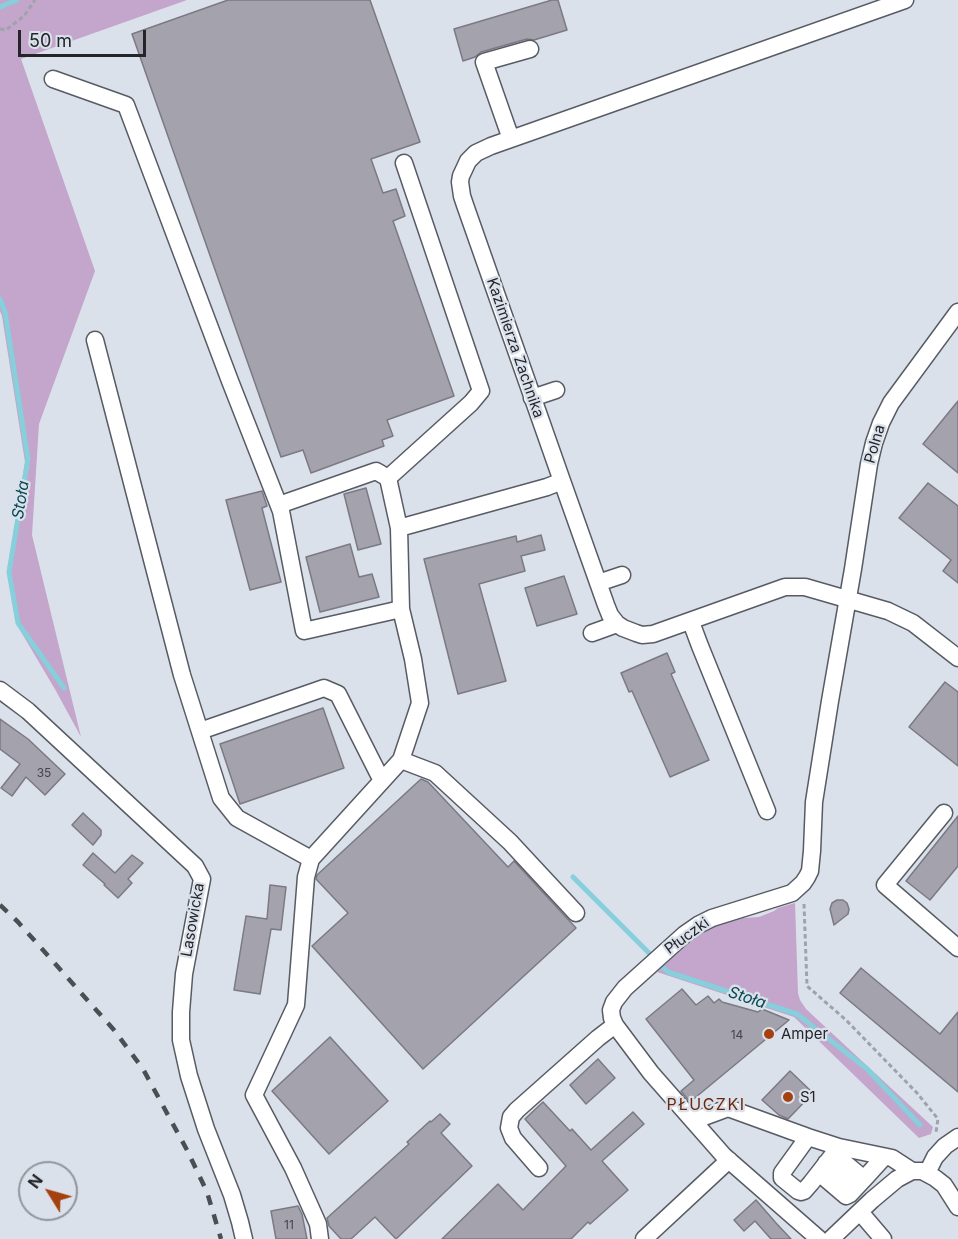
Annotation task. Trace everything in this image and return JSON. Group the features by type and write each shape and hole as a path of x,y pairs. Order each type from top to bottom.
{"street":[{"name":"Kazimierza Zachnika","path":"617,624 610,615 598,583 465,205 460,182 463,170 472,156 491,146 905,0"},
{"path":"511,139 484,62 530,49"},
{"path":"53,79 126,105 279,505 304,631 401,609"},
{"path":"388,478 471,403 481,391 404,164"},
{"name":"Polna","path":"848,600 869,464 878,430 891,403 958,312"},
{"path":"94,340 179,664 221,798 237,818 311,859"},
{"path":"532,398 556,390"},
{"path":"279,505 376,471 388,478 399,528 401,609 413,659 420,703 400,760 311,859 306,877 296,1005 254,1095 293,1168 318,1224 320,1239"},
{"path":"399,528 562,481"},
{"path":"598,583 622,575"},
{"path":"592,633 617,624 631,632 648,635 790,586 804,587 888,612 913,623 958,658"},
{"path":"803,883 810,870 814,802 848,600"},
{"path":"691,622 767,811"},
{"path":"200,731 324,688 338,694 382,781"},
{"name":"Lasowicka","path":"0,690 28,711 195,866 202,879 184,974 181,1012 182,1040 189,1076 206,1129 232,1195 244,1239"},
{"path":"400,760 435,773 510,842 576,913"},
{"path":"944,813 885,885 958,948"},
{"name":"Płuczki","path":"615,1025 611,1010 614,1002 625,988 685,934 712,918 792,893 803,883"},
{"path":"539,1168 513,1138 509,1128 511,1117 615,1025 651,1073 724,1156 819,1239"},
{"path":"693,1121 728,1108 808,1137 829,1159 860,1184"},
{"path":"808,1137 782,1172 782,1176 798,1191 804,1191 829,1159 884,1157 892,1158 935,1178 944,1185 958,1207"},
{"path":"831,1239 897,1179 920,1172 945,1146 958,1137"},
{"path":"829,1159 844,1195 848,1195 884,1157"},
{"path":"644,1239 729,1160"},
{"path":"860,1212 883,1239"}],"path":[{"path":"0,29 6,30 24,16 34,0"},
{"path":"803,883 807,986 846,1020 938,1119 932,1145 935,1157"}],"shaded area":[{"path":"0,0 187,0 21,59 95,271 39,424 32,535 81,737 17,625 7,572 25,462 0,311"},
{"path":"795,903 800,1000 806,1009 933,1127 931,1134 919,1138 794,1017 657,972 706,928 743,918 759,917"}],"building":[{"path":"228,0 370,0 420,142 371,159 383,193 396,189 405,216 393,221 454,396 387,420 393,436 382,440 384,446 311,473 303,450 281,457 132,34"},
{"path":"558,0 567,30 481,52 463,61 454,29"},
{"path":"958,401 958,473 923,444"},
{"path":"928,483 958,506 958,583 943,571 951,560 899,518"},
{"path":"366,488 381,544 358,550 344,494"},
{"path":"262,491 267,506 262,508 281,582 250,590 226,500"},
{"path":"541,535 545,550 521,556 525,571 479,584 506,681 458,694 424,559 516,536 517,542"},
{"path":"350,544 359,577 372,574 379,597 320,612 306,557"},
{"path":"564,576 577,614 537,626 525,588"},
{"path":"667,653 675,672 671,674 709,760 670,777 632,691 629,692 621,673"},
{"path":"945,682 958,692 958,766 909,727"},
{"path":"323,708 344,768 240,804 220,744"},
{"path":"0,719 28,739 65,774 45,795 26,777 12,796 1,788 20,764 0,749"},
{"path":"421,779 428,782 508,867 514,861 576,928 423,1069 312,946 348,913 316,879 317,875"},
{"path":"83,813 101,830 101,835 93,845 72,825"},
{"path":"958,816 958,866 930,900 906,881"},
{"path":"93,853 115,873 132,855 143,863 128,879 132,883 118,898 83,865"},
{"path":"270,885 286,887 281,930 271,929 260,994 234,990 246,916 267,919"},
{"path":"837,900 847,903 849,909 848,914 834,925 830,909 832,903"},
{"path":"861,968 940,1034 958,1012 958,1092 840,993"},
{"path":"682,989 696,1005 708,996 714,1003 719,999 722,1002 758,1012 762,1009 789,1020 690,1102 681,1091 694,1080 646,1019"},
{"path":"330,1037 388,1101 329,1154 272,1091"},
{"path":"598,1059 615,1078 586,1104 570,1085"},
{"path":"790,1071 813,1093 788,1119 779,1115 762,1100"},
{"path":"543,1102 591,1150 633,1112 644,1124 602,1161 628,1190 590,1224 588,1222 571,1239 442,1239 498,1184 523,1210 566,1166 525,1119"},
{"path":"440,1114 450,1124 441,1133 472,1166 396,1239 375,1217 351,1239 341,1239 329,1226 327,1218"},
{"path":"756,1200 791,1239 771,1239 755,1221 744,1231 734,1220"},
{"path":"298,1206 307,1239 276,1239 271,1211"}],"waterway":[{"name":"Stoła","path":"0,7 17,0"},
{"name":"Stoła","path":"0,299 5,312 28,459 9,572 18,623 64,688"},
{"name":"Stoła","path":"573,877 668,972 797,1014 867,1069 920,1125"}],"railway":[{"path":"0,905 18,922 114,1030 143,1069 207,1192 221,1239"}],"place":[{"name":"Amper","path":"769,1034"},
{"name":"S1","path":"788,1097"}],"district":[{"name":"PŁUCZKI","path":"706,1105"}]}
